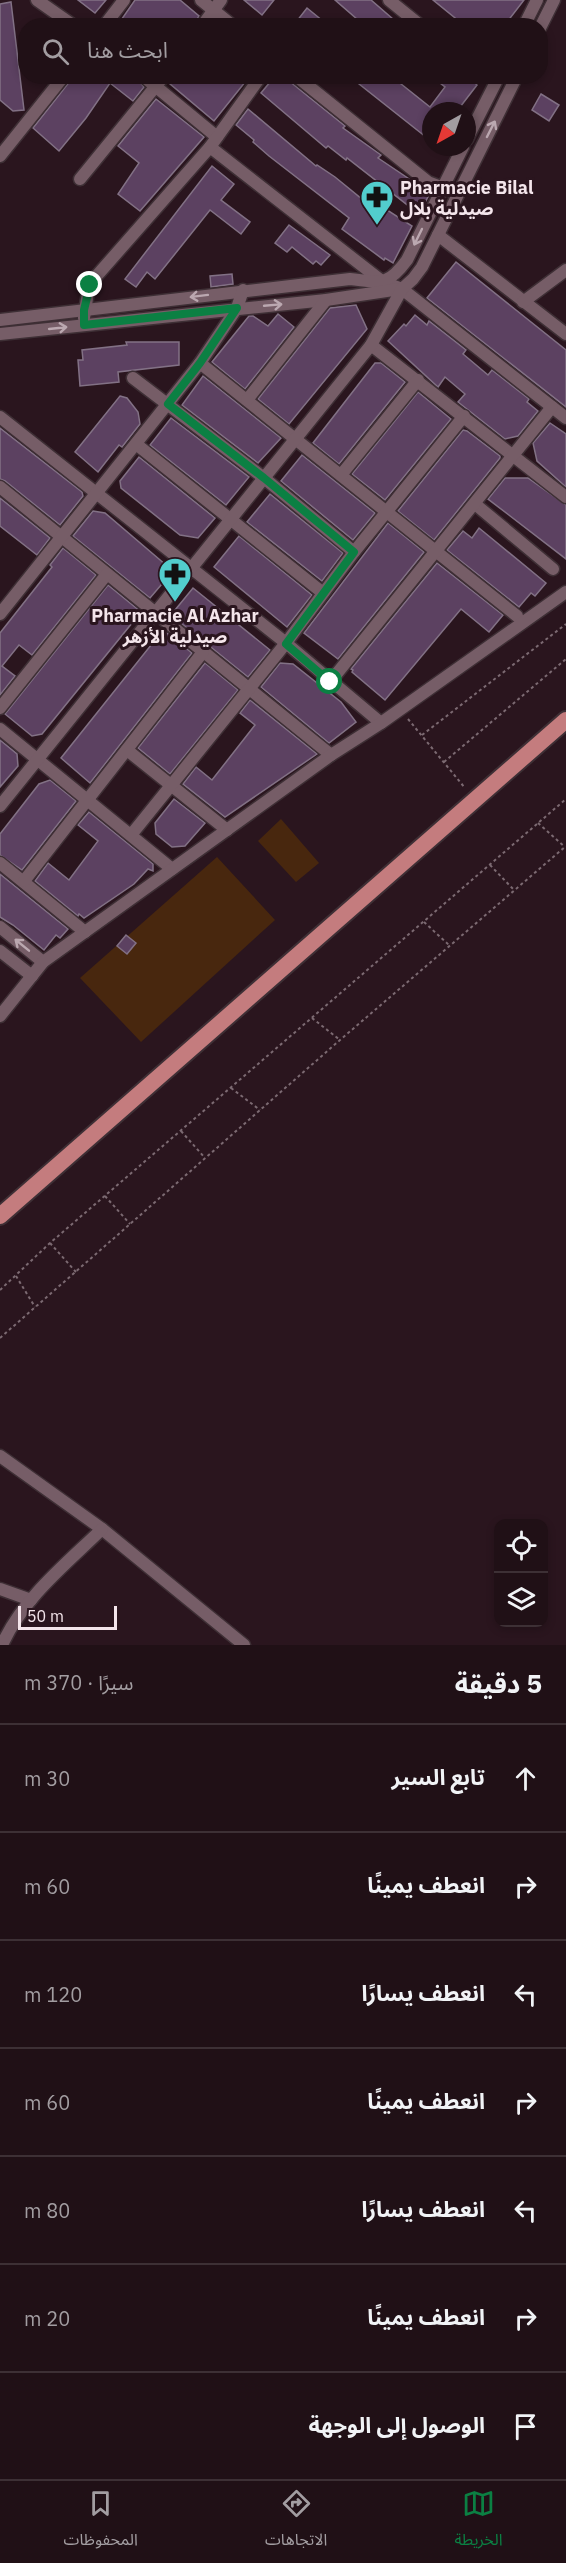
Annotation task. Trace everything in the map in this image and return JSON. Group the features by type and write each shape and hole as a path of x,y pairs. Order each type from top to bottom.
{"main road":[{"path":"0,1216 566,720"}],"street":[{"path":"37,0 63,18"},
{"path":"110,18 124,0"},
{"path":"201,0 217,5 227,18"},
{"path":"388,0 411,18"},
{"path":"528,18 537,0"},
{"path":"545,18 555,0"},
{"path":"208,18 217,5"},
{"path":"0,156 58,84"},
{"path":"80,179 158,84"},
{"path":"163,84 214,142 382,282"},
{"path":"84,325 87,292 93,280 214,142 255,84"},
{"path":"306,84 428,182 458,194"},
{"path":"476,119 492,84"},
{"path":"0,806 371,345 402,289 422,267 513,84"},
{"path":"382,282 395,276 406,260 458,156"},
{"path":"438,235 566,334"},
{"path":"523,302 566,270"},
{"path":"0,320 350,279 382,282 402,289 566,418"},
{"path":"0,334 326,300 402,289"},
{"path":"0,614 200,363 237,308 243,290"},
{"path":"247,400 326,300"},
{"path":"371,345 566,497"},
{"path":"200,363 517,616"},
{"path":"133,378 264,478 354,552"},
{"path":"341,476 418,380"},
{"path":"330,682 552,407"},
{"path":"131,835 286,644 354,552 464,416"},
{"path":"0,417 192,568 381,723"},
{"path":"136,444 323,593"},
{"path":"0,487 331,755"},
{"path":"475,504 553,569"},
{"path":"0,708 107,574"},
{"path":"0,1016 43,962 331,755 381,723 566,592"},
{"path":"24,881 203,652"},
{"path":"0,729 172,870"},
{"path":"127,750 227,830"},
{"path":"0,863 85,932"},
{"path":"0,927 43,962"},
{"path":"0,951 32,976"},
{"path":"0,1456 102,1529 240,1644"},
{"path":"2,1645 19,1614 31,1600 102,1529"},
{"path":"0,1589 31,1600"}],"path":[{"path":"422,735 566,624"},
{"path":"444,762 566,659"},
{"path":"400,709 475,800"},
{"path":"0,1290 50,1243 566,799"},
{"path":"0,1338 565,846 538,823"},
{"path":"490,865 514,890"},
{"path":"424,922 450,946"},
{"path":"312,1018 340,1040"},
{"path":"231,1088 260,1110"},
{"path":"181,1131 205,1158"},
{"path":"105,1196 130,1224"},
{"path":"50,1243 76,1272"},
{"path":"16,1275 35,1307"}],"shaded area":[{"path":"281,819 319,863 296,882 258,841"},
{"path":"217,857 275,920 141,1042 80,978"}],"building":[{"path":"78,0 106,0 95,13"},
{"path":"135,0 180,0 199,16 198,18 123,18"},
{"path":"244,0 274,0 262,15"},
{"path":"335,0 371,0 392,18 356,18"},
{"path":"433,0 524,0 510,18 455,18"},
{"path":"11,2 18,60 18,84 21,84 24,110 13,111 0,100 0,4"},
{"path":"307,8 319,18 299,18"},
{"path":"68,84 109,84 59,151 33,128"},
{"path":"111,84 142,84 144,87 133,101"},
{"path":"170,84 244,84 214,121"},
{"path":"268,84 293,84 345,126 343,128 381,155 378,158 430,193 419,214 347,158 346,160 328,146 326,148 261,93"},
{"path":"359,84 401,84 424,102 422,134"},
{"path":"441,84 477,85 464,102 434,102 445,87"},
{"path":"541,94 559,105 549,121 532,110"},
{"path":"156,99 204,137 140,211 118,194 139,163 118,146"},
{"path":"248,109 316,166 335,177 362,199 364,195 412,226 393,263 385,258 384,260 342,229 349,218 269,156 236,125"},
{"path":"212,166 234,184 221,200 250,222 241,234 210,210 155,279 147,272 136,287 125,279"},
{"path":"289,225 330,255 321,265 316,261 313,264 292,247 287,252 275,243"},
{"path":"456,262 566,350 566,407 427,298"},
{"path":"232,274 233,284 211,287 210,276"},
{"path":"356,305 367,329 289,424 258,399 330,308"},
{"path":"278,314 294,327 245,389 212,362 249,316 253,316 268,326"},
{"path":"415,315 427,325 429,321 466,350 463,354 488,375 492,370 529,399 527,402 538,411 518,436 505,439 458,402 465,394 445,377 438,387 388,341"},
{"path":"126,342 179,342 179,365 118,372 119,382 80,386 78,360 83,360 82,350 127,345"},
{"path":"375,363 381,363 405,382 339,464 313,443"},
{"path":"203,376 281,438 258,463 182,405"},
{"path":"418,392 451,419 385,500 352,474"},
{"path":"120,396 127,398 138,412 140,424 122,447 119,445 98,472 75,452"},
{"path":"171,418 249,477 226,505 150,445"},
{"path":"550,423 566,434 566,487 537,461 533,443"},
{"path":"0,428 82,492 83,496 60,525 0,479"},
{"path":"463,430 500,458 434,540 398,511"},
{"path":"302,455 375,513 353,540 281,481"},
{"path":"139,457 215,518 198,538 180,535 121,488 120,481"},
{"path":"505,478 528,478 566,505 566,559 488,499"},
{"path":"270,494 343,553 322,581 247,522"},
{"path":"0,498 50,538 37,555 0,526"},
{"path":"93,511 105,513 173,571 150,598 73,536"},
{"path":"388,523 424,552 338,659 304,633"},
{"path":"479,528 546,583 535,596 531,593 519,607 447,550 463,531 472,538"},
{"path":"239,536 312,595 287,627 214,567"},
{"path":"63,548 96,575 32,655 19,645 2,666 15,676 0,695 0,633 52,567 50,565"},
{"path":"437,563 503,615 489,632 461,609 385,700 351,669"},
{"path":"108,585 141,612 42,734 32,736 5,714"},
{"path":"193,588 270,650 248,677 171,615"},
{"path":"163,630 192,653 90,783 61,758"},
{"path":"205,663 238,690 170,774 138,748"},
{"path":"280,663 293,664 341,702 356,722 329,743 261,687"},
{"path":"250,700 317,754 225,817 183,784 196,767 212,780 255,725 240,713"},
{"path":"0,740 17,754 18,766 0,787"},
{"path":"50,780 76,801 22,870 0,855 0,834 39,784"},
{"path":"174,799 205,823 185,846 172,847 156,834 155,823"},
{"path":"89,812 153,864 153,871 148,869 134,884 84,918 79,914 78,916 35,881 48,863 69,880 98,841 78,825"},
{"path":"0,874 68,929 60,938 56,935 44,950 0,917"},
{"path":"126,935 136,943 127,954 117,946"}],"place":[{"name":"Pharmacie Bilal صيدلية بلال","path":"377,226"},
{"name":"Pharmacie Al Azhar صيدلية الأزهر","path":"175,603"}],"route":[{"path":"90,285 84,310 84,325 237,308 200,363 168,404 264,478 354,552 286,644 330,682"}]}
